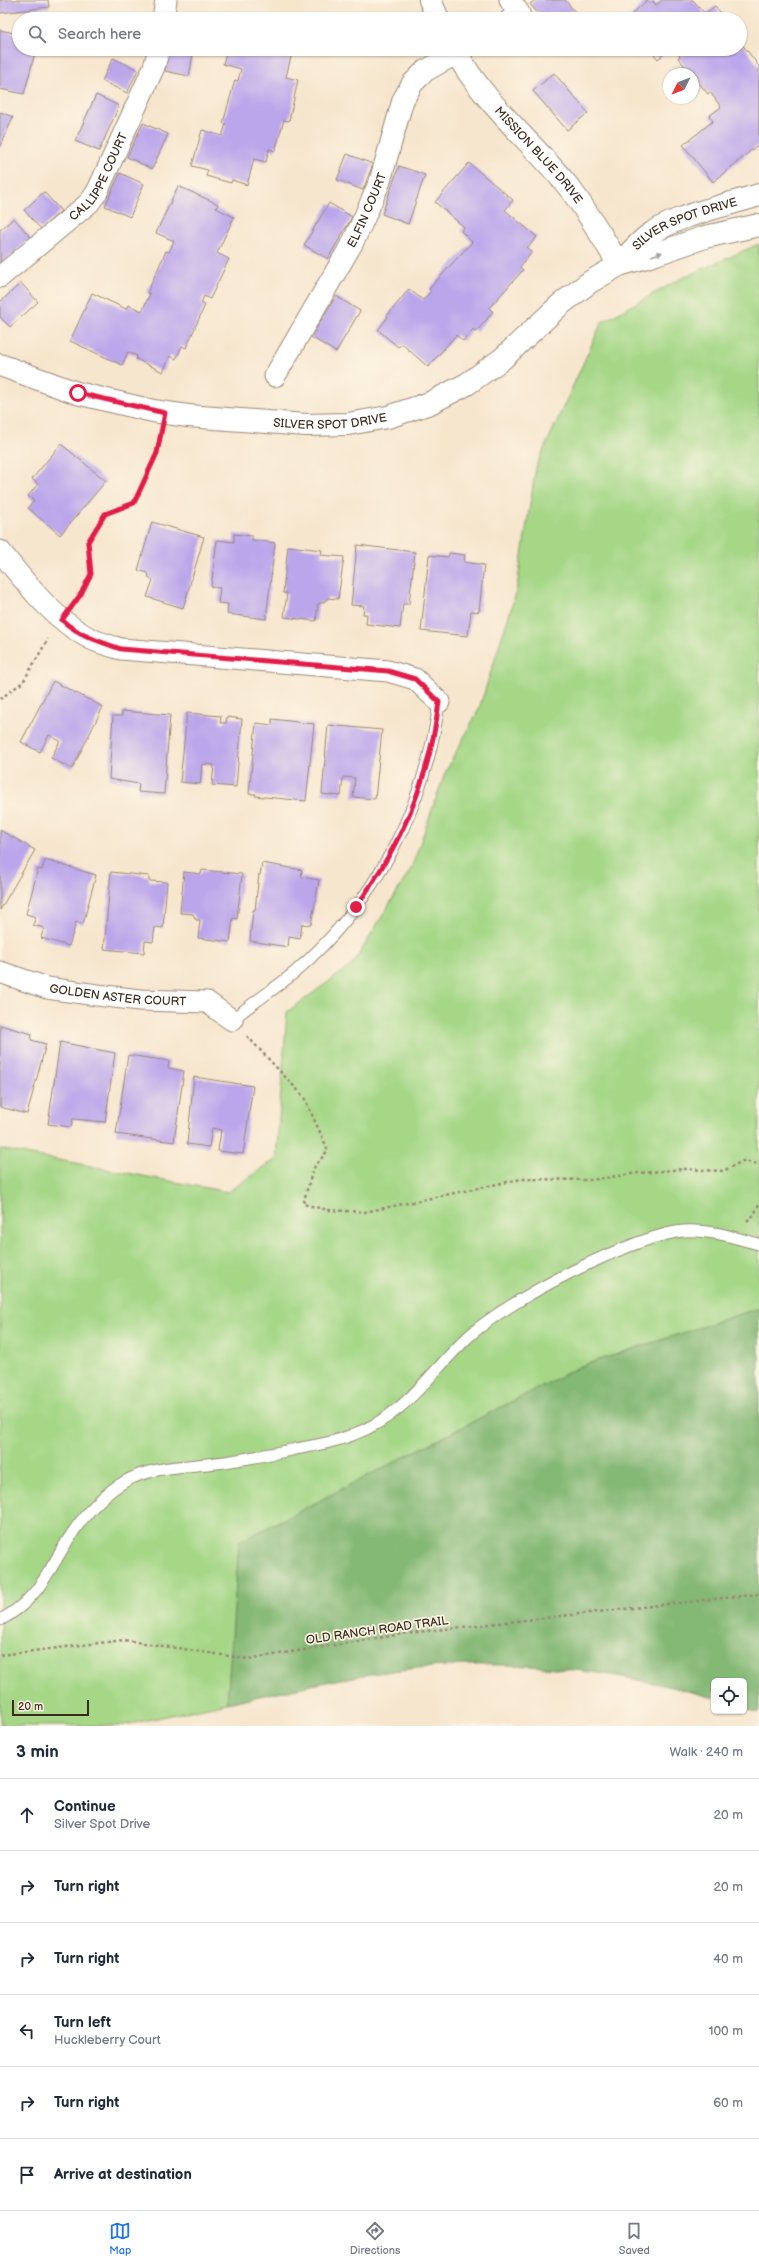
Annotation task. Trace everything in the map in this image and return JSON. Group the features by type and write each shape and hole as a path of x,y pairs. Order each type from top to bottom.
{"street":[{"path":"164,12 166,0"},
{"path":"430,0 435,12"},
{"path":"510,0 519,12"},
{"name":"CALLIPPE COURT","path":"0,277 90,203 97,192 154,67 157,56"},
{"name":"ELFIN COURT","path":"275,376 365,216 386,162 403,100 412,84 425,71 450,56"},
{"name":"MISSION BLUE DRIVE","path":"461,56 480,88 508,122 568,186 593,220 619,265"},
{"name":"SILVER SPOT DRIVE","path":"619,265 654,231 699,214 759,195"},
{"name":"SILVER SPOT DRIVE","path":"0,365 78,393 165,413 306,425 348,424 388,417 423,406 467,384 502,360 561,304 590,282 619,265 704,237 759,225"},
{"path":"0,551 43,604 62,620 90,638 121,649 388,671 415,679 439,702"},
{"name":"GOLDEN ASTER COURT","path":"0,972 47,988 140,1000 207,1002 232,1020"}],"lane":[{"path":"232,1020 256,1000 295,972 327,942 356,907 384,868 406,824 422,783 433,744 439,702"},
{"path":"0,1620 30,1600 44,1581 85,1515 104,1496 126,1481 147,1472 172,1467 238,1460 321,1444 350,1436 372,1427 391,1416 458,1346 495,1316 572,1272 632,1246 682,1231 719,1234 758,1244"}],"path":[{"path":"0,699 23,682 42,648 81,594 91,574 88,542 105,514 134,503 157,453 165,413"},
{"path":"232,1020 304,1096 328,1150 313,1169 303,1204 328,1210 364,1212 521,1179 591,1180 638,1172 685,1169 723,1171 743,1161 759,1164"},
{"name":"OLD RANCH ROAD TRAIL","path":"0,1655 124,1640 248,1659 408,1633 759,1594"}],"green space":[{"path":"759,244 759,1308 581,1366 240,1542 227,1703 120,1726 0,1726 0,1149 228,1192 276,1159 287,1012 353,964 411,869 445,773 479,709 516,593 536,467 602,322 684,277"},
{"path":"759,1308 759,1713 747,1709 747,1678 711,1678 711,1697 675,1688 597,1673 558,1668 479,1665 440,1666 378,1673 335,1680 227,1703 239,1542 581,1366"}],"building":[{"path":"0,0 48,0 49,7 0,13"},
{"path":"535,0 565,0 575,12 537,12 530,4"},
{"path":"647,0 650,4 653,1 656,5 662,0 693,0 703,12 634,12"},
{"path":"715,6 720,12 708,12"},
{"path":"0,30 12,33 12,56 34,56 24,94 0,89"},
{"path":"747,51 759,66 759,144 713,182 683,145 713,121 709,116 721,107 710,92 708,94 699,83 699,68 686,68 678,58 680,56 747,56"},
{"path":"168,56 193,56 189,76 165,71"},
{"path":"225,56 291,56 286,77 298,80 289,121 284,120 275,151 269,149 266,162 254,159 247,185 232,180 231,183 206,176 208,170 192,166 202,130 222,136 226,124 223,123 235,80 238,81 241,69 223,64"},
{"path":"113,58 138,70 127,93 102,81"},
{"path":"554,73 588,113 567,130 533,91"},
{"path":"96,95 119,106 99,151 75,141"},
{"path":"0,112 13,117 0,148"},
{"path":"143,123 168,134 152,169 127,157"},
{"path":"347,154 373,164 363,190 337,180"},
{"path":"469,163 513,200 505,210 537,237 527,248 532,252 520,267 523,270 489,308 493,312 476,332 473,329 463,341 456,335 428,367 402,344 398,347 378,330 388,317 387,316 409,289 423,300 431,291 429,289 472,242 461,231 464,227 435,202"},
{"path":"399,166 425,175 408,224 382,214"},
{"path":"120,173 144,184 130,217 105,206"},
{"path":"178,186 218,204 216,208 234,217 217,253 229,259 210,299 204,296 201,303 205,305 186,348 182,346 176,359 170,356 163,372 136,359 137,356 128,352 122,365 70,341 92,293 126,309 128,305 142,311 150,294 147,293 166,251 169,252 174,241 156,233"},
{"path":"44,192 61,211 41,229 24,210"},
{"path":"329,203 352,217 328,259 304,245"},
{"path":"14,218 31,238 0,265 0,230"},
{"path":"21,283 38,302 10,327 0,317 0,302"},
{"path":"336,296 360,311 336,352 311,337"},
{"path":"61,444 106,481 60,535 28,508 34,501 28,496 38,484 32,479"},
{"path":"152,522 204,537 183,608 147,597 153,580 149,578 148,573 138,570"},
{"path":"234,534 252,536 252,540 275,543 266,619 227,614 228,604 218,603 220,588 211,587 217,540 234,542"},
{"path":"357,545 415,552 409,604 403,604 400,628 366,624 367,614 363,614 364,606 351,605"},
{"path":"288,546 322,550 321,555 344,557 338,599 328,598 324,602 318,604 316,621 284,617 287,593 283,593"},
{"path":"449,553 465,555 464,562 484,565 479,612 471,611 468,636 421,631 429,555 448,557"},
{"path":"53,681 103,707 72,769 51,758 60,741 49,735 40,752 21,742"},
{"path":"122,711 170,715 164,794 138,792 139,784 109,779 113,716 122,716"},
{"path":"187,713 221,716 220,723 226,723 227,717 242,719 236,787 212,785 214,765 202,764 200,784 180,782"},
{"path":"272,719 314,724 306,801 255,796 256,794 249,794 256,723 272,725"},
{"path":"328,725 382,730 375,799 353,797 355,778 343,777 341,796 322,794"},
{"path":"0,830 35,850 0,910"},
{"path":"45,860 96,875 83,924 76,922 69,946 41,938 44,928 33,925 36,917 26,914 38,869 42,870"},
{"path":"262,863 302,870 301,877 319,880 311,925 302,924 300,939 289,937 288,947 250,941 253,910 255,910 259,874 260,875"},
{"path":"202,870 242,874 237,919 233,918 230,942 198,938 200,920 196,920 193,914 180,913 184,872 201,874"},
{"path":"111,872 149,876 149,881 167,882 163,928 155,927 153,942 145,941 144,953 104,949"},
{"path":"0,1025 32,1034 31,1040 46,1044 27,1114 0,1107"},
{"path":"60,1042 115,1053 105,1122 73,1119 71,1127 48,1124"},
{"path":"128,1055 169,1061 168,1068 184,1071 174,1142 116,1134"},
{"path":"194,1077 253,1086 243,1154 218,1151 221,1130 212,1128 209,1147 187,1144"}],"route":[{"path":"78,393 165,413 157,453 134,503 105,514 88,542 91,574 81,594 62,620 66,624 90,638 121,649 388,671 415,679 439,702 433,744 422,783 406,824 384,868 356,907"}]}
